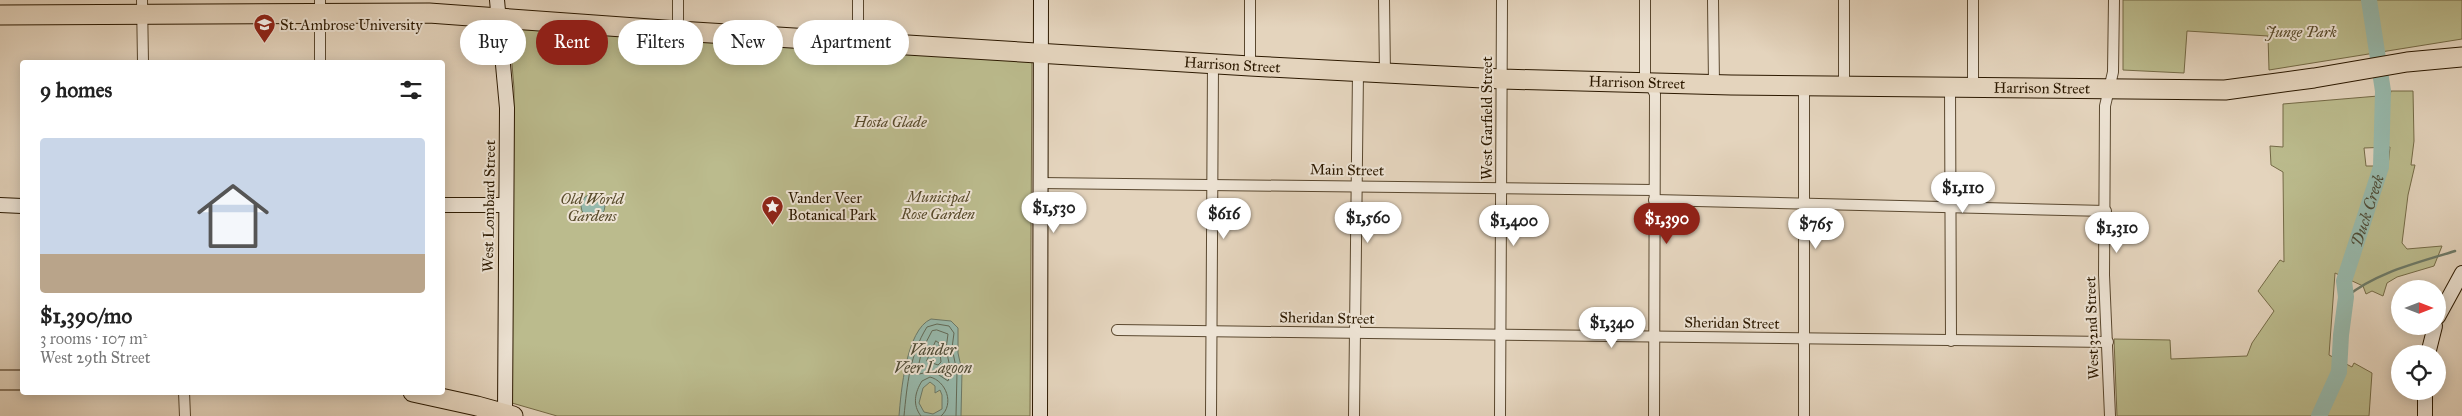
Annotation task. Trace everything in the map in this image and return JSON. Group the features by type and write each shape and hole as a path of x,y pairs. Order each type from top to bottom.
{"highway":[{"name":"Harrison Street","path":"0,15 142,7 320,7 413,12 497,8 618,23"},
{"name":"Harrison Street","path":"703,32 793,37"},
{"name":"Harrison Street","path":"909,44 1213,64 1502,79 1714,84 2225,90 2336,75 2407,62 2462,57"},
{"path":"0,380 20,380"},
{"path":"425,395 507,415"}],"street":[{"path":"678,0 678,20"},
{"path":"858,0 858,20"},
{"path":"1040,416 1041,0"},
{"path":"1250,0 1250,66"},
{"path":"1384,0 1385,73"},
{"name":"West Garfield Street","path":"1500,416 1502,0"},
{"path":"1646,0 1645,75 1655,94 1654,416"},
{"path":"1713,0 1714,84"},
{"path":"1844,0 1844,85"},
{"path":"1973,0 1973,87"},
{"name":"West 32nd Street","path":"2110,416 2104,275 2106,211 2105,106 2113,72 2114,0"},
{"path":"142,7 143,60"},
{"path":"320,7 320,60"},
{"name":"West Lombard Street","path":"497,8 507,108 505,205 507,415"},
{"path":"1211,416 1213,64"},
{"path":"1354,416 1358,72"},
{"path":"1804,84 1804,416"},
{"path":"1950,87 1951,341"},
{"name":"Main Street","path":"1040,183 1502,189 1654,195 1804,205 2106,211"},
{"path":"0,205 20,206"},
{"path":"445,205 505,205"},
{"path":"2446,306 2456,292 2462,273"},
{"name":"Sheridan Street","path":"1117,330 1804,340 2108,342"},
{"path":"184,395 184,416"},
{"path":"2425,400 2425,416"}],"green space":[{"name":"Junge Park","path":"2123,0 2462,0 2462,39 2269,70 2268,36 2187,31 2184,73 2123,70"},
{"name":"Vander Veer Botanical Park","path":"526,30 536,30 536,65 608,65 608,34 618,35 618,65 703,65 703,40 713,41 713,65 783,65 783,45 793,45 793,65 909,65 909,52 1032,59 1030,416 557,416 512,403 514,88 512,65 526,65"},
{"path":"2391,91 2413,91 2414,141 2411,165 2415,165 2408,195 2402,243 2407,249 2442,246 2434,266 2391,280 2387,283 2383,296 2372,291 2366,294 2363,286 2335,273 2329,355 2352,367 2354,363 2372,373 2369,416 2117,416 2114,339 2170,340 2171,359 2247,356 2252,343 2274,311 2258,291 2280,260 2284,262 2283,172 2271,165 2270,146 2283,147 2283,104 2390,95","holes":["2390,147 2388,166 2366,166 2364,148"]}],"water":[{"path":"593,194 601,198 605,206 601,214 593,218 585,214 581,206 585,198"},
{"name":"Vander Veer Lagoon","path":"931,319 951,321 958,328 958,353 962,371 961,416 899,416 906,363 910,348 923,325","holes":["930,382 935,386 935,393 940,390 942,395 942,409 933,414 924,412 919,403 923,388"]}],"waterway":[{"name":"Duck Creek","path":"2319,416 2339,372 2346,297 2344,281 2381,167 2383,91 2369,0"},
{"path":"2346,297 2358,288 2384,275 2455,251"}],"place":[{"name":"St. Ambrose University","path":"264,44"},
{"name":"Vander Veer Botanical Park","path":"772,226"}],"park label":[{"name":"Hosta Glade","path":"890,122"},
{"name":"Municipal Rose Garden","path":"938,206"},
{"name":"Old World Gardens","path":"592,208"}]}
